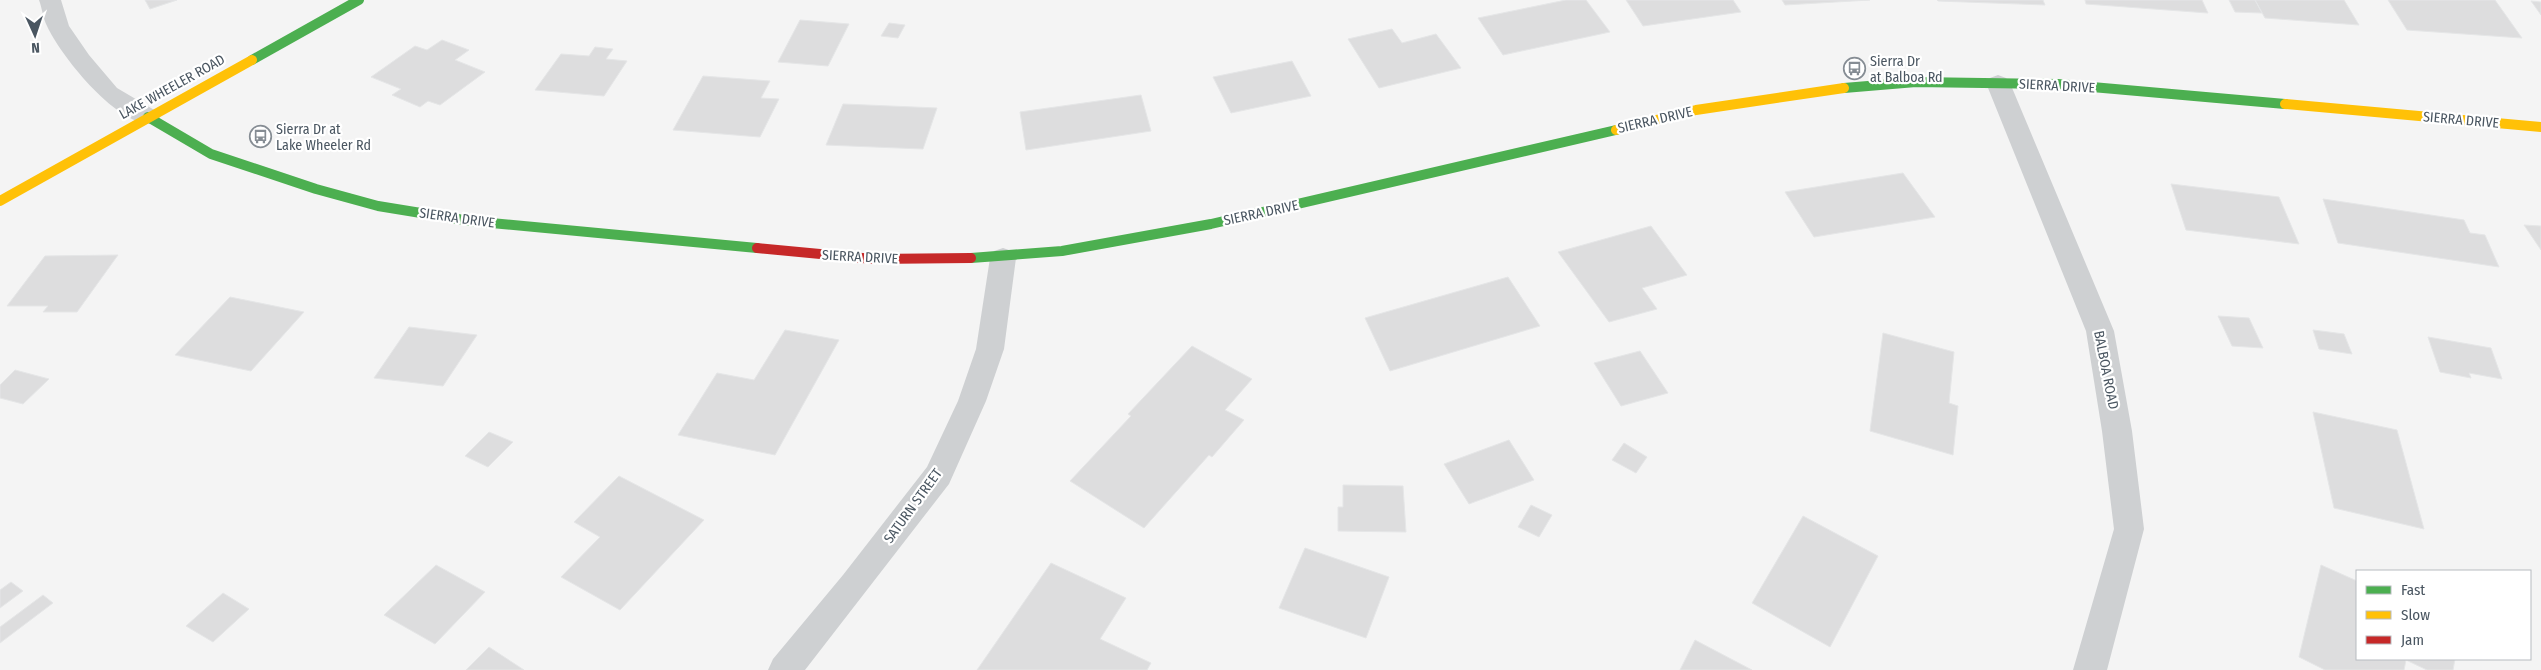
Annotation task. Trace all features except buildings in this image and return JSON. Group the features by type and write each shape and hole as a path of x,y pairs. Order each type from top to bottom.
{"street":[{"name":"SIERRA DRIVE","path":"50,0 58,26 81,60 109,93 211,154 290,180 378,206 442,216 651,239 872,260 1003,258 1119,242 1322,201 1696,110 1818,90 1916,82 2058,84 2541,127"},
{"name":"LAKE WHEELER ROAD","path":"0,201 359,0"},
{"name":"BALBOA ROAD","path":"1998,83 2100,331 2117,431 2129,529 2090,670"},
{"name":"SATURN STREET","path":"785,670 854,585 938,474 972,401 990,349 1003,258"}],"traffic: fast":[{"path":"252,60 359,0"},
{"path":"1844,88 1916,82 2058,84 2285,104"},
{"path":"148,117 211,154 316,189 378,206 470,221 757,248"},
{"path":"971,258 1032,255 1062,251 1211,224 1616,130"}],"traffic: slow":[{"path":"0,201 252,60"},
{"path":"1616,130 1696,110 1844,88"},
{"path":"2285,104 2541,127"}],"traffic: jam":[{"path":"757,248 873,259 971,258"}],"place":[{"name":"Sierra Dr at Balboa Rd","path":"1854,69"},
{"name":"Sierra Dr at Lake Wheeler Rd","path":"260,137"}]}
